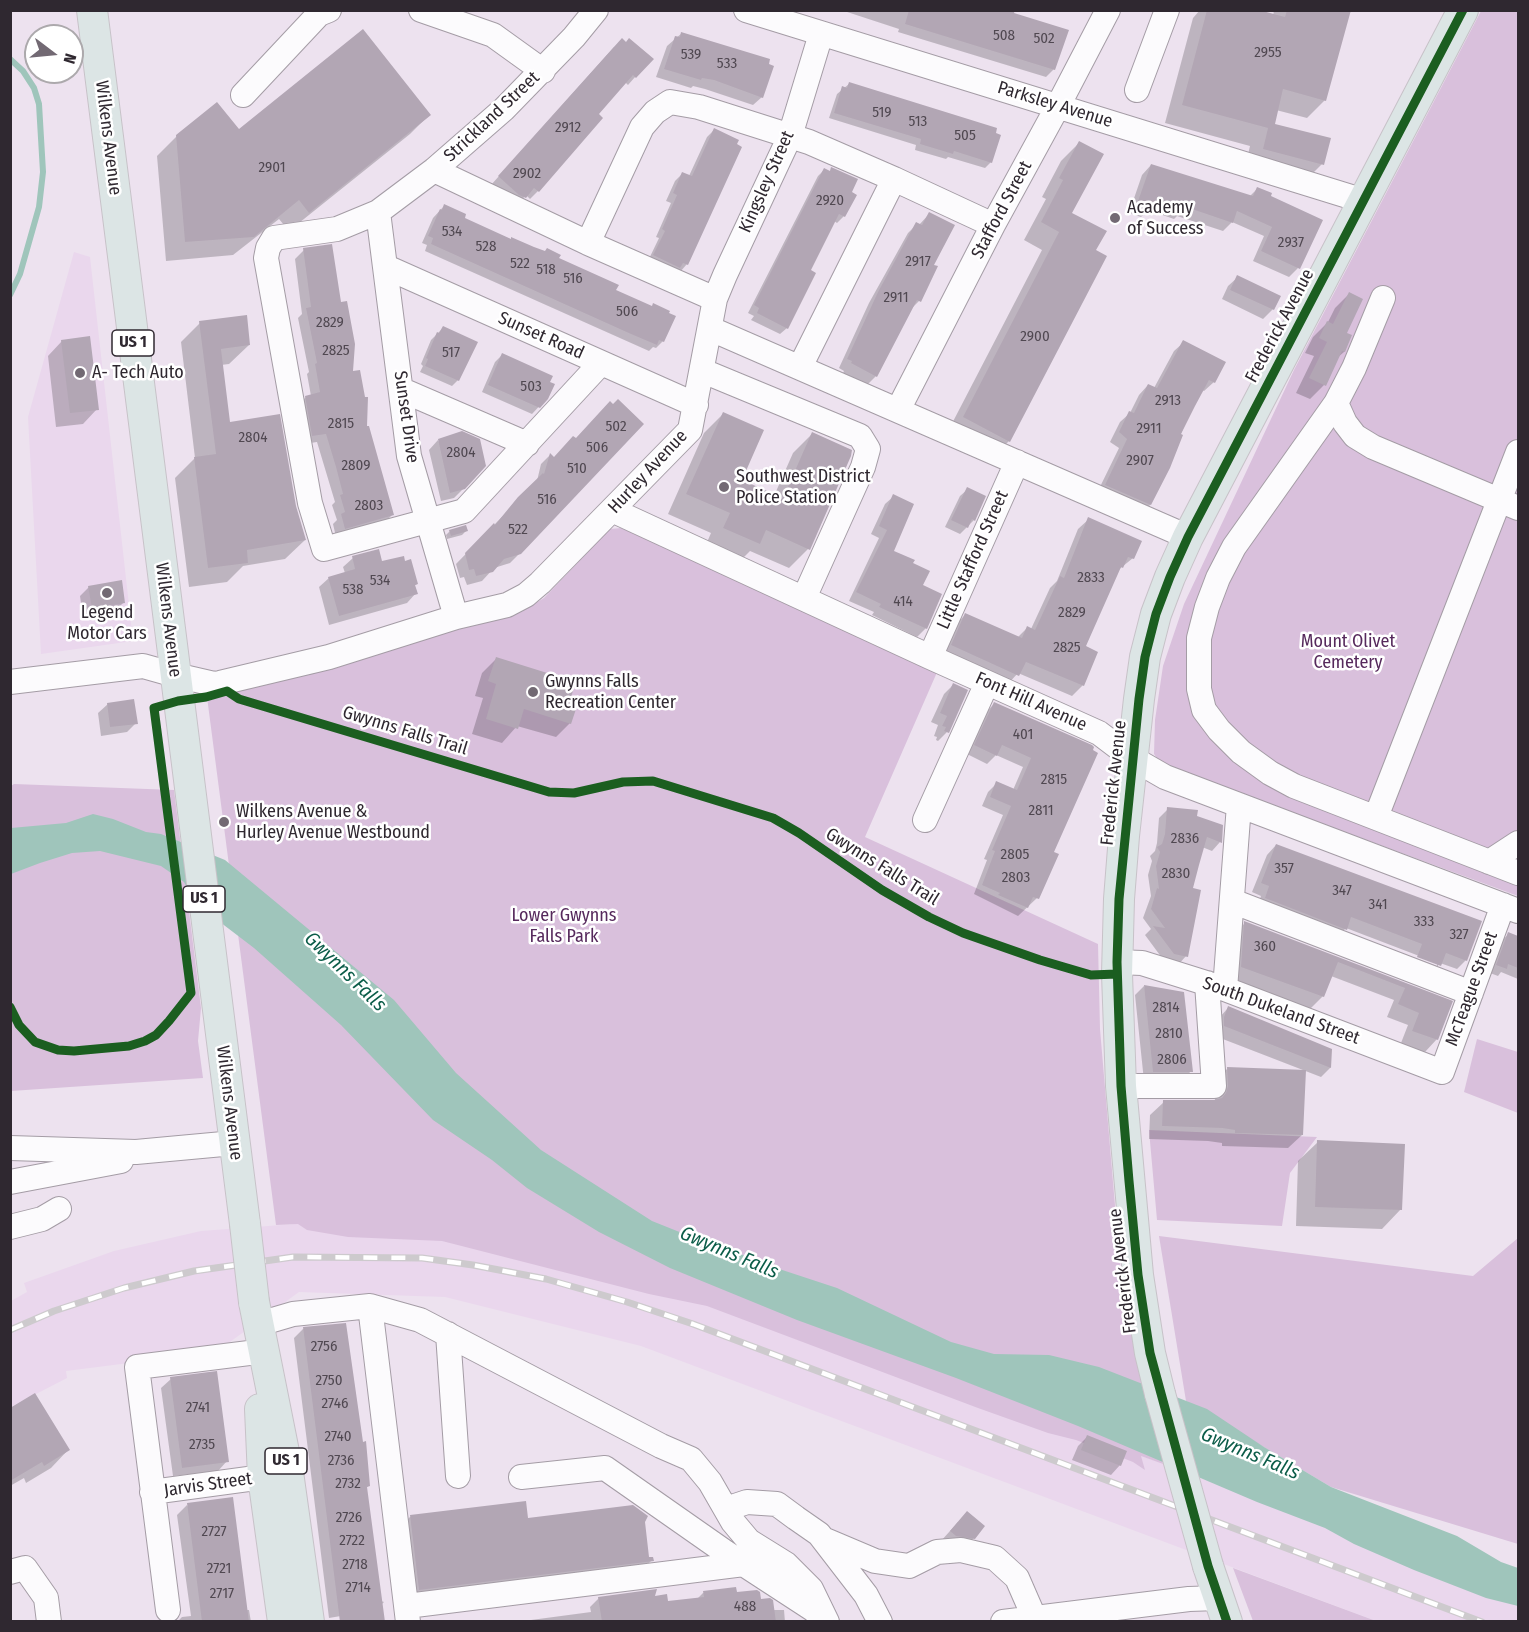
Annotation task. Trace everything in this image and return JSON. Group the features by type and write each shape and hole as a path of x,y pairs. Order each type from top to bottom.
{"main road":[{"name":"Wilkens Avenue","path":"92,10 245,1224 257,1326 263,1477 283,1622"},
{"name":"Frederick Avenue","path":"1223,1610 1208,1566 1150,1353 1138,1275 1121,1086 1117,962 1119,899 1139,699 1148,646 1160,605 1188,537 1463,10"},
{"name":"Wilkens Avenue","path":"257,1326 288,1472 309,1622"}],"street":[{"path":"243,95 319,14 328,10"},
{"path":"421,10 493,35 543,71"},
{"name":"Strickland Street","path":"429,521 324,549 310,503 266,258 268,248 274,238 337,229 378,212 434,170 504,109 543,71 596,10"},
{"name":"Parksley Avenue","path":"746,10 1364,201"},
{"name":"Stafford Street","path":"898,410 993,225 1108,10"},
{"path":"1137,90 1167,10"},
{"name":"Kingsley Street","path":"711,328 716,299 725,275 790,136 821,34"},
{"path":"588,243 642,127 655,112 670,102 699,107 809,142 993,225"},
{"path":"434,170 588,243 716,299"},
{"path":"800,367 894,179"},
{"name":"Sunset Drive","path":"378,212 409,456 456,617"},
{"name":"Sunset Road","path":"386,267 696,405"},
{"path":"1383,298 1354,368 1336,404 1234,547 1218,578 1199,638 1199,689 1204,710 1219,730 1241,752 1269,773 1294,786 1518,873"},
{"name":"Hurley Avenue","path":"175,675 214,684 220,683 329,657 456,617 507,605 526,595 690,430 711,328"},
{"path":"711,328 1188,537"},
{"path":"429,521 464,511 601,363"},
{"path":"703,371 860,436 868,449 863,467 804,598"},
{"path":"402,390 527,444"},
{"path":"1336,404 1345,423 1355,436 1373,447 1509,504 1518,527"},
{"path":"1376,817 1509,504 1518,452"},
{"name":"Little Stafford Street","path":"930,657 1017,462"},
{"name":"Font Hill Avenue","path":"612,510 1100,733 1132,758 1166,777 1511,908"},
{"path":"10,682 143,666 175,675"},
{"path":"925,820 987,683"},
{"path":"1121,1086 1214,1086 1216,986 1232,901 1239,805"},
{"path":"1489,862 1518,843"},
{"path":"1232,901 1471,993"},
{"name":"McTeague Street","path":"1442,1072 1471,993 1511,908"},
{"name":"South Dukeland Street","path":"1117,962 1142,963 1216,986 1442,1072"},
{"path":"10,1148 136,1152 234,1143"},
{"path":"10,1182 127,1160 136,1152"},
{"path":"10,1227 42,1219 59,1209"},
{"path":"369,1306 407,1614 744,1564"},
{"path":"168,1610 137,1367 293,1314 369,1306 420,1320 661,1446 691,1459 710,1482 733,1522 749,1541 786,1564 811,1589 826,1622"},
{"path":"448,1334 458,1476"},
{"path":"521,1478 605,1468 814,1610 826,1622"},
{"name":"Jarvis Street","path":"152,1492 263,1477"},
{"path":"726,1509 747,1502 777,1504 819,1534 866,1595 880,1622"},
{"path":"823,1539 875,1561 909,1566 937,1552 961,1550 995,1558 1017,1578 1034,1617"},
{"path":"10,1572 24,1568 46,1598 49,1622"},
{"path":"1003,1622 1034,1617 1132,1613 1189,1599 1223,1610"}],"shaded area":[{"path":"74,252 90,257 133,641 41,654 28,417"},
{"path":"322,1222 504,1234 742,1305 1518,1598 1518,1621 1376,1621 641,1346 445,1297 299,1292 216,1352 66,1371 67,1378 11,1407 11,1301 27,1292 24,1283 114,1251 201,1231"}],"green space":[{"name":"Mount Olivet Cemetery","path":"1481,11 1518,11 1518,896 1161,764 1154,754 1155,720 1163,666 1184,604 1294,370"},
{"name":"Lower Gwynns Falls Park","path":"621,528 938,670 865,837 1098,944 1100,1029 1123,1300 1163,1464 1141,1456 1145,1470 1133,1462 1076,1440 1048,1433 978,1408 707,1306 649,1294 442,1241 348,1237 307,1230 298,1224 276,1225 207,697 214,691 321,668 521,612 544,598 610,529"},
{"path":"14,784 174,790 201,1008 198,1041 203,1078 11,1091 11,786"},
{"path":"1477,1039 1518,1052 1518,1113 1464,1092"},
{"path":"1149,1130 1317,1137 1290,1173 1282,1226 1157,1220"},
{"path":"1159,1236 1473,1276 1518,1238 1518,1544 1331,1487 1186,1401"},
{"path":"1233,1568 1376,1621 1253,1621"}],"water":[{"name":"Gwynns Falls","path":"93,814 146,832 161,834 225,860 394,1000 456,1073 541,1150 652,1221 719,1244 758,1262 837,1288 951,1342 994,1354 1049,1355 1099,1367 1207,1409 1264,1447 1331,1487 1457,1536 1501,1562 1518,1568 1518,1606 1486,1598 1414,1570 1354,1544 1325,1528 1257,1502 1078,1426 956,1378 797,1320 670,1268 599,1232 527,1188 492,1160 433,1120 341,1025 254,948 195,903 184,882 161,866 100,851 72,853 11,874 11,828 66,823"}],"building":[{"path":"909,10 1015,10 1014,13 1069,30 1055,70 905,24"},
{"path":"1207,10 1259,10 1285,17 1287,10 1351,10 1326,101 1283,89 1275,124 1331,138 1324,165 1263,149 1268,128 1182,105"},
{"path":"363,29 431,115 309,213 299,200 254,237 185,242 176,135 217,102 239,129"},
{"path":"681,32 770,59 769,64 774,66 763,98 714,80 702,78 701,80 664,69 675,36 680,37"},
{"path":"622,38 626,42 629,38 654,59 636,78 633,75 599,114 603,118 539,192 534,188 526,198 519,195 498,176"},
{"path":"849,82 997,128 996,133 1001,135 992,163 954,151 953,154 920,144 921,139 834,113 842,86 847,88"},
{"path":"714,128 739,140 737,144 742,147 688,265 683,263 680,268 653,255 665,231 662,229 677,195 673,193 682,172 692,176"},
{"path":"1079,141 1104,154 1072,213 1107,231 1096,250 1107,256 1010,442 963,417 1059,232 1041,222 1063,180 1059,178"},
{"path":"1151,164 1253,196 1257,187 1323,220 1300,269 1261,251 1272,227 1237,211 1233,223 1186,207 1184,211 1154,201 1151,209 1137,204"},
{"path":"831,167 858,179 852,192 857,195 845,217 839,214 811,270 816,273 788,329 757,313 759,308 754,305 824,168 830,171"},
{"path":"444,204 466,214 465,218 511,239 511,237 545,251 547,248 561,255 559,258 619,285 616,290 652,306 653,303 670,311 669,313 676,316 664,342 659,340 657,345 431,244 433,238 428,236"},
{"path":"929,212 955,225 934,265 938,266 921,302 917,300 877,377 847,359 878,292 916,222 922,225"},
{"path":"332,244 341,302 347,301 355,344 353,371 360,370 365,397 368,397 367,426 369,426 394,515 345,529 341,514 345,512 340,495 343,494 336,467 326,434 312,436 305,396 320,392 315,364 317,363 306,308 311,307 303,248"},
{"path":"1237,275 1281,296 1274,310 1230,290"},
{"path":"1349,292 1363,299 1347,333 1352,335 1345,352 1342,351 1326,386 1309,378 1327,342 1319,338 1327,321 1333,324"},
{"path":"247,315 250,345 221,349 230,422 280,414 296,506 306,540 247,550 248,563 208,568 194,457 216,454 199,321"},
{"path":"443,326 478,342 459,381 425,366 437,332 439,333"},
{"path":"90,336 99,410 70,413 61,340"},
{"path":"1183,340 1226,362 1215,383 1209,380 1195,406 1181,434 1183,435 1170,468 1151,505 1105,485 1127,439 1119,432 1129,411 1134,413 1148,384 1157,388"},
{"path":"502,353 553,376 550,382 555,384 548,399 540,408 488,385"},
{"path":"618,399 644,424 521,554 504,559 493,572 476,576 474,569 469,570 465,553 494,523 495,525 518,497 544,474 550,453 554,457 573,436 576,438 610,401 613,404"},
{"name":"Southwest District Police Station","path":"723,412 764,430 742,480 783,498 812,432 852,450 810,550 766,530 760,544 723,528 730,513 686,494"},
{"path":"462,431 480,439 486,466 465,489 450,493 438,439"},
{"path":"967,487 986,496 975,521 972,519 968,528 951,520"},
{"path":"893,494 914,504 894,551 915,560 913,563 930,571 923,585 942,594 927,629 879,607 881,604 856,592 887,530 879,526"},
{"path":"1088,517 1142,541 1134,559 1128,557 1123,568 1121,567 1086,646 1098,652 1084,686 1026,662 1019,676 951,645 965,613 1022,638 1027,626 1035,630 1060,576 1064,578"},
{"path":"466,525 468,531 451,536 449,530"},
{"path":"379,549 382,561 404,556 405,561 411,559 418,584 415,585 418,594 339,616 328,577 355,569 352,556"},
{"path":"122,580 125,603 92,608 88,586"},
{"name":"Gwynns Falls Recreation Center","path":"496,657 576,682 570,700 578,703 571,724 524,709 518,729 486,719 496,684 488,681"},
{"path":"953,683 968,690 949,733 944,731 946,727 942,726 947,716 940,713"},
{"path":"134,699 138,724 110,727 107,703"},
{"path":"994,702 1092,745 1093,750 1098,753 1054,852 1059,854 1039,899 1033,897 1028,908 982,885 995,851 992,850 1011,806 990,797 996,781 1017,790 1031,758 1002,745 997,756 974,745"},
{"path":"1167,807 1198,810 1197,816 1223,825 1222,843 1207,837 1199,865 1193,888 1201,890 1188,957 1174,954 1153,926 1165,928 1151,909 1157,888 1159,889 1156,866 1160,852 1157,847 1162,844 1165,834"},
{"path":"1276,844 1482,921 1467,961 1446,953 1441,966 1417,957 1422,944 1351,917 1347,930 1265,898 1269,886 1261,883"},
{"path":"1244,921 1453,1001 1438,1040 1412,1031 1419,1013 1398,1004 1405,988 1338,962 1324,997 1241,967"},
{"path":"1508,932 1518,936 1518,968 1508,964 1507,969 1496,965"},
{"path":"1144,985 1184,992 1193,1072 1153,1072"},
{"path":"1228,1006 1332,1049 1331,1068 1224,1026"},
{"path":"1227,1067 1306,1070 1303,1135 1235,1133 1235,1130 1222,1128 1162,1126 1163,1100 1222,1098 1228,1086"},
{"path":"1317,1140 1405,1144 1402,1210 1315,1207"},
{"path":"346,1323 363,1442 366,1441 370,1486 367,1487 385,1622 340,1622 303,1327"},
{"path":"217,1371 229,1462 182,1468 170,1377"},
{"path":"35,1393 70,1450 44,1466 42,1462 10,1481 10,1408"},
{"path":"1087,1435 1127,1451 1121,1466 1081,1450"},
{"path":"233,1497 249,1622 202,1622 187,1503"},
{"path":"526,1501 528,1518 633,1505 648,1516 645,1522 649,1557 653,1557 654,1561 419,1590 410,1515"},
{"path":"967,1511 985,1526 975,1539 956,1536 950,1531"},
{"path":"736,1587 737,1592 757,1590 760,1592 761,1599 773,1600 776,1622 602,1622 598,1597 657,1589 655,1596 667,1594 668,1601 704,1597 703,1591"}],"waterway":[{"path":"10,59 23,71 34,88 39,104 43,172 39,207 20,274 10,295"}],"railway":[{"path":"10,1330 54,1311 124,1288 194,1271 293,1257 422,1258 546,1279 693,1324 1482,1622"}],"cycle path":[{"path":"1227,1622 1208,1566 1150,1353 1138,1275 1129,1181 1121,1086 1117,962 1119,899 1145,657 1156,614 1188,537 1463,10"},
{"name":"Gwynns Falls Trail","path":"10,1007 19,1025 35,1042 58,1050 74,1051 129,1046 145,1041 156,1035 191,993 154,708 227,691 239,699 549,792 574,793 623,782 653,781 773,818 799,833 882,890 929,917 963,933 1091,975 1117,974"}],"place":[{"name":"Academy of Success","path":"1115,218"},
{"name":"A- Tech Auto","path":"80,373"},
{"name":"Southwest District Police Station","path":"724,487"},
{"name":"Legend Motor Cars","path":"107,593"},
{"name":"Gwynns Falls Recreation Center","path":"533,692"},
{"name":"Wilkens Avenue & Hurley Avenue Westbound","path":"224,822"}]}
